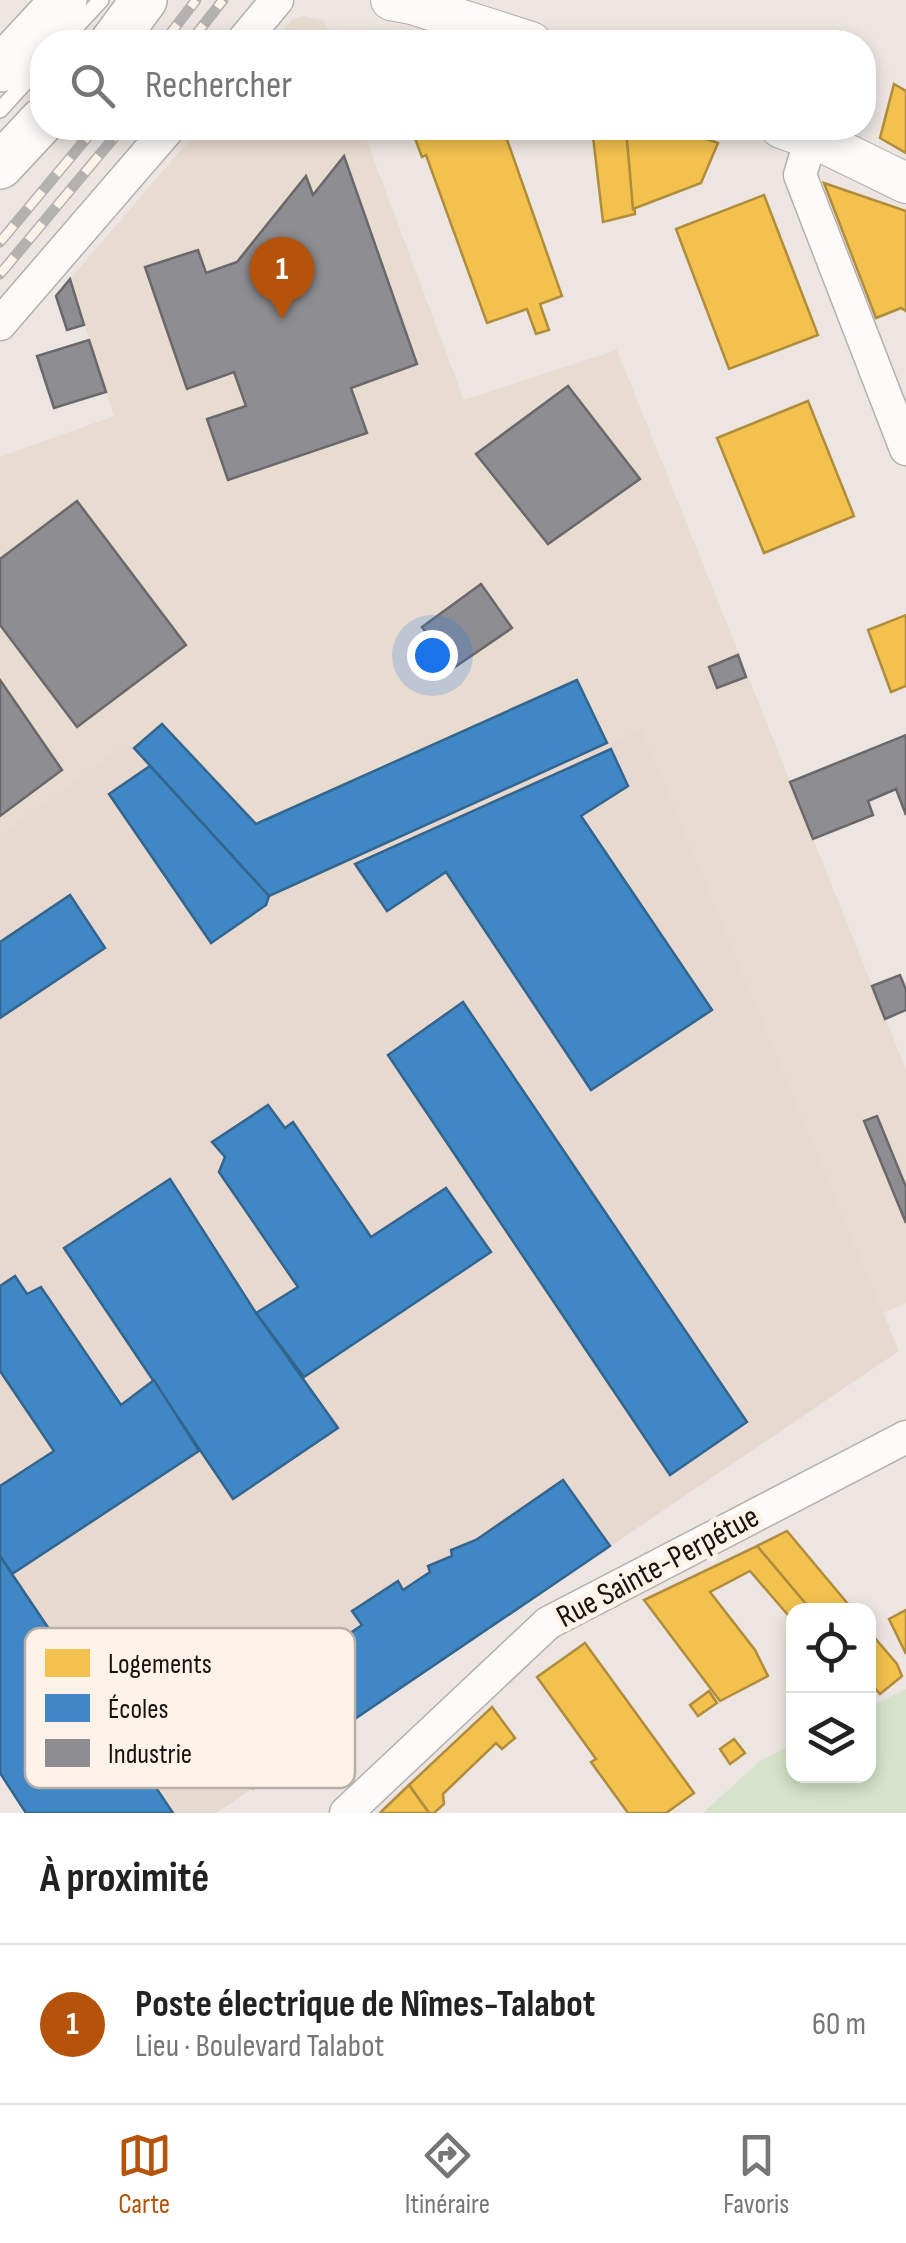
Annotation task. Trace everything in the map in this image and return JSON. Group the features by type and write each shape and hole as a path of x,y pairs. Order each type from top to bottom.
{"main road":[{"path":"36,30 64,0"},
{"path":"122,30 144,0"},
{"path":"0,69 30,37"},
{"path":"0,166 30,135"}],"street":[{"path":"252,30 277,0"},
{"path":"391,0 495,30"},
{"path":"0,324 158,140"},
{"path":"797,140 800,175 906,449"},
{"path":"811,140 906,183"},
{"name":"Rue Sainte-Perpétue","path":"346,1813 548,1622 906,1436"}],"lane":[{"path":"73,30 100,0"},
{"path":"0,110 30,77"}],"shaded area":[{"path":"304,16 324,20 327,30 283,30 293,19"},
{"path":"190,140 366,140 464,400 617,350 906,1070 906,1303 883,1313 642,728 273,895 128,742 0,835 0,457 114,416 70,279"},
{"path":"642,728 899,1351 355,1719 355,1628 25,1628 25,1788 253,1788 216,1813 26,1813 0,1773 0,835 128,742 270,896"}],"green space":[{"path":"906,1689 906,1813 703,1813 760,1761 786,1748 786,1783 876,1783 876,1704"}],"building: Logements":[{"path":"894,84 906,91 906,153 880,138"},
{"path":"416,140 507,140 562,296 540,304 549,330 536,334 527,309 487,323 426,155 422,157"},
{"path":"593,140 627,140 635,214 603,222"},
{"path":"627,140 718,143 701,183 633,209"},
{"path":"824,183 906,211 906,311 901,308 876,318"},
{"path":"764,195 818,335 729,369 676,229"},
{"path":"808,401 854,516 764,553 717,438"},
{"path":"906,615 906,686 891,692 868,630"},
{"path":"787,1531 847,1603 805,1603 757,1546"},
{"path":"757,1546 805,1603 786,1603 786,1613 750,1571 710,1592 755,1650 768,1676 720,1701 644,1600"},
{"path":"906,1610 906,1654 889,1619"},
{"path":"876,1639 902,1676 880,1694 876,1689"},
{"path":"585,1643 694,1793 666,1813 628,1813 591,1762 596,1759 537,1677"},
{"path":"709,1691 717,1703 698,1716 690,1705"},
{"path":"492,1707 515,1738 502,1749 496,1743 443,1794 444,1804 429,1813 409,1785"},
{"path":"734,1739 745,1753 730,1764 720,1749"},
{"path":"409,1785 429,1813 380,1813 383,1810"}],"building: Écoles":[{"path":"577,680 607,743 269,896 134,748 162,724 256,824"},
{"path":"611,749 628,786 581,816 712,1010 591,1090 446,872 387,911 355,864"},
{"path":"150,766 269,896 266,905 211,943 109,794"},
{"path":"70,895 105,948 0,1018 0,942"},
{"path":"463,1002 747,1422 670,1475 388,1055"},
{"path":"268,1105 285,1128 293,1122 371,1237 446,1188 491,1252 304,1377 256,1313 298,1287 219,1172 225,1157 212,1142"},
{"path":"170,1179 256,1313 338,1428 233,1499 64,1248"},
{"path":"15,1276 27,1294 41,1287 121,1405 154,1380 199,1451 12,1574 0,1556 0,1486 54,1451 0,1371 0,1286"},
{"path":"563,1480 610,1546 355,1719 355,1630 362,1625 352,1611 398,1581 403,1590 430,1572 428,1566 452,1556 451,1550 476,1540"},
{"path":"0,1556 48,1628 25,1628 25,1788 156,1788 173,1813 26,1813 0,1773"}],"building: Industrie":[{"path":"344,156 417,364 351,388 367,433 228,480 207,419 246,406 234,372 187,389 145,267 198,250 206,273 237,262 306,176 313,195"},
{"path":"70,279 84,325 67,330 56,296"},
{"path":"89,340 106,392 54,408 37,356"},
{"path":"568,386 640,479 548,544 476,454"},
{"path":"77,501 186,645 77,727 0,625 0,559"},
{"path":"481,584 512,628 452,669 422,627"},
{"path":"738,655 746,677 717,688 709,667"},
{"path":"0,680 62,770 0,816"},
{"path":"906,735 906,815 896,789 868,801 873,815 813,839 790,782"},
{"path":"900,975 906,990 906,1010 885,1019 872,986"},
{"path":"877,1116 906,1187 906,1223 864,1121"}],"railway":[{"path":"173,30 196,0"},
{"path":"199,30 223,0"},
{"path":"0,242 85,140"},
{"path":"0,274 112,140"}],"place":[{"name":"Poste électrique de Nîmes-Talabot","path":"282,319"}]}
